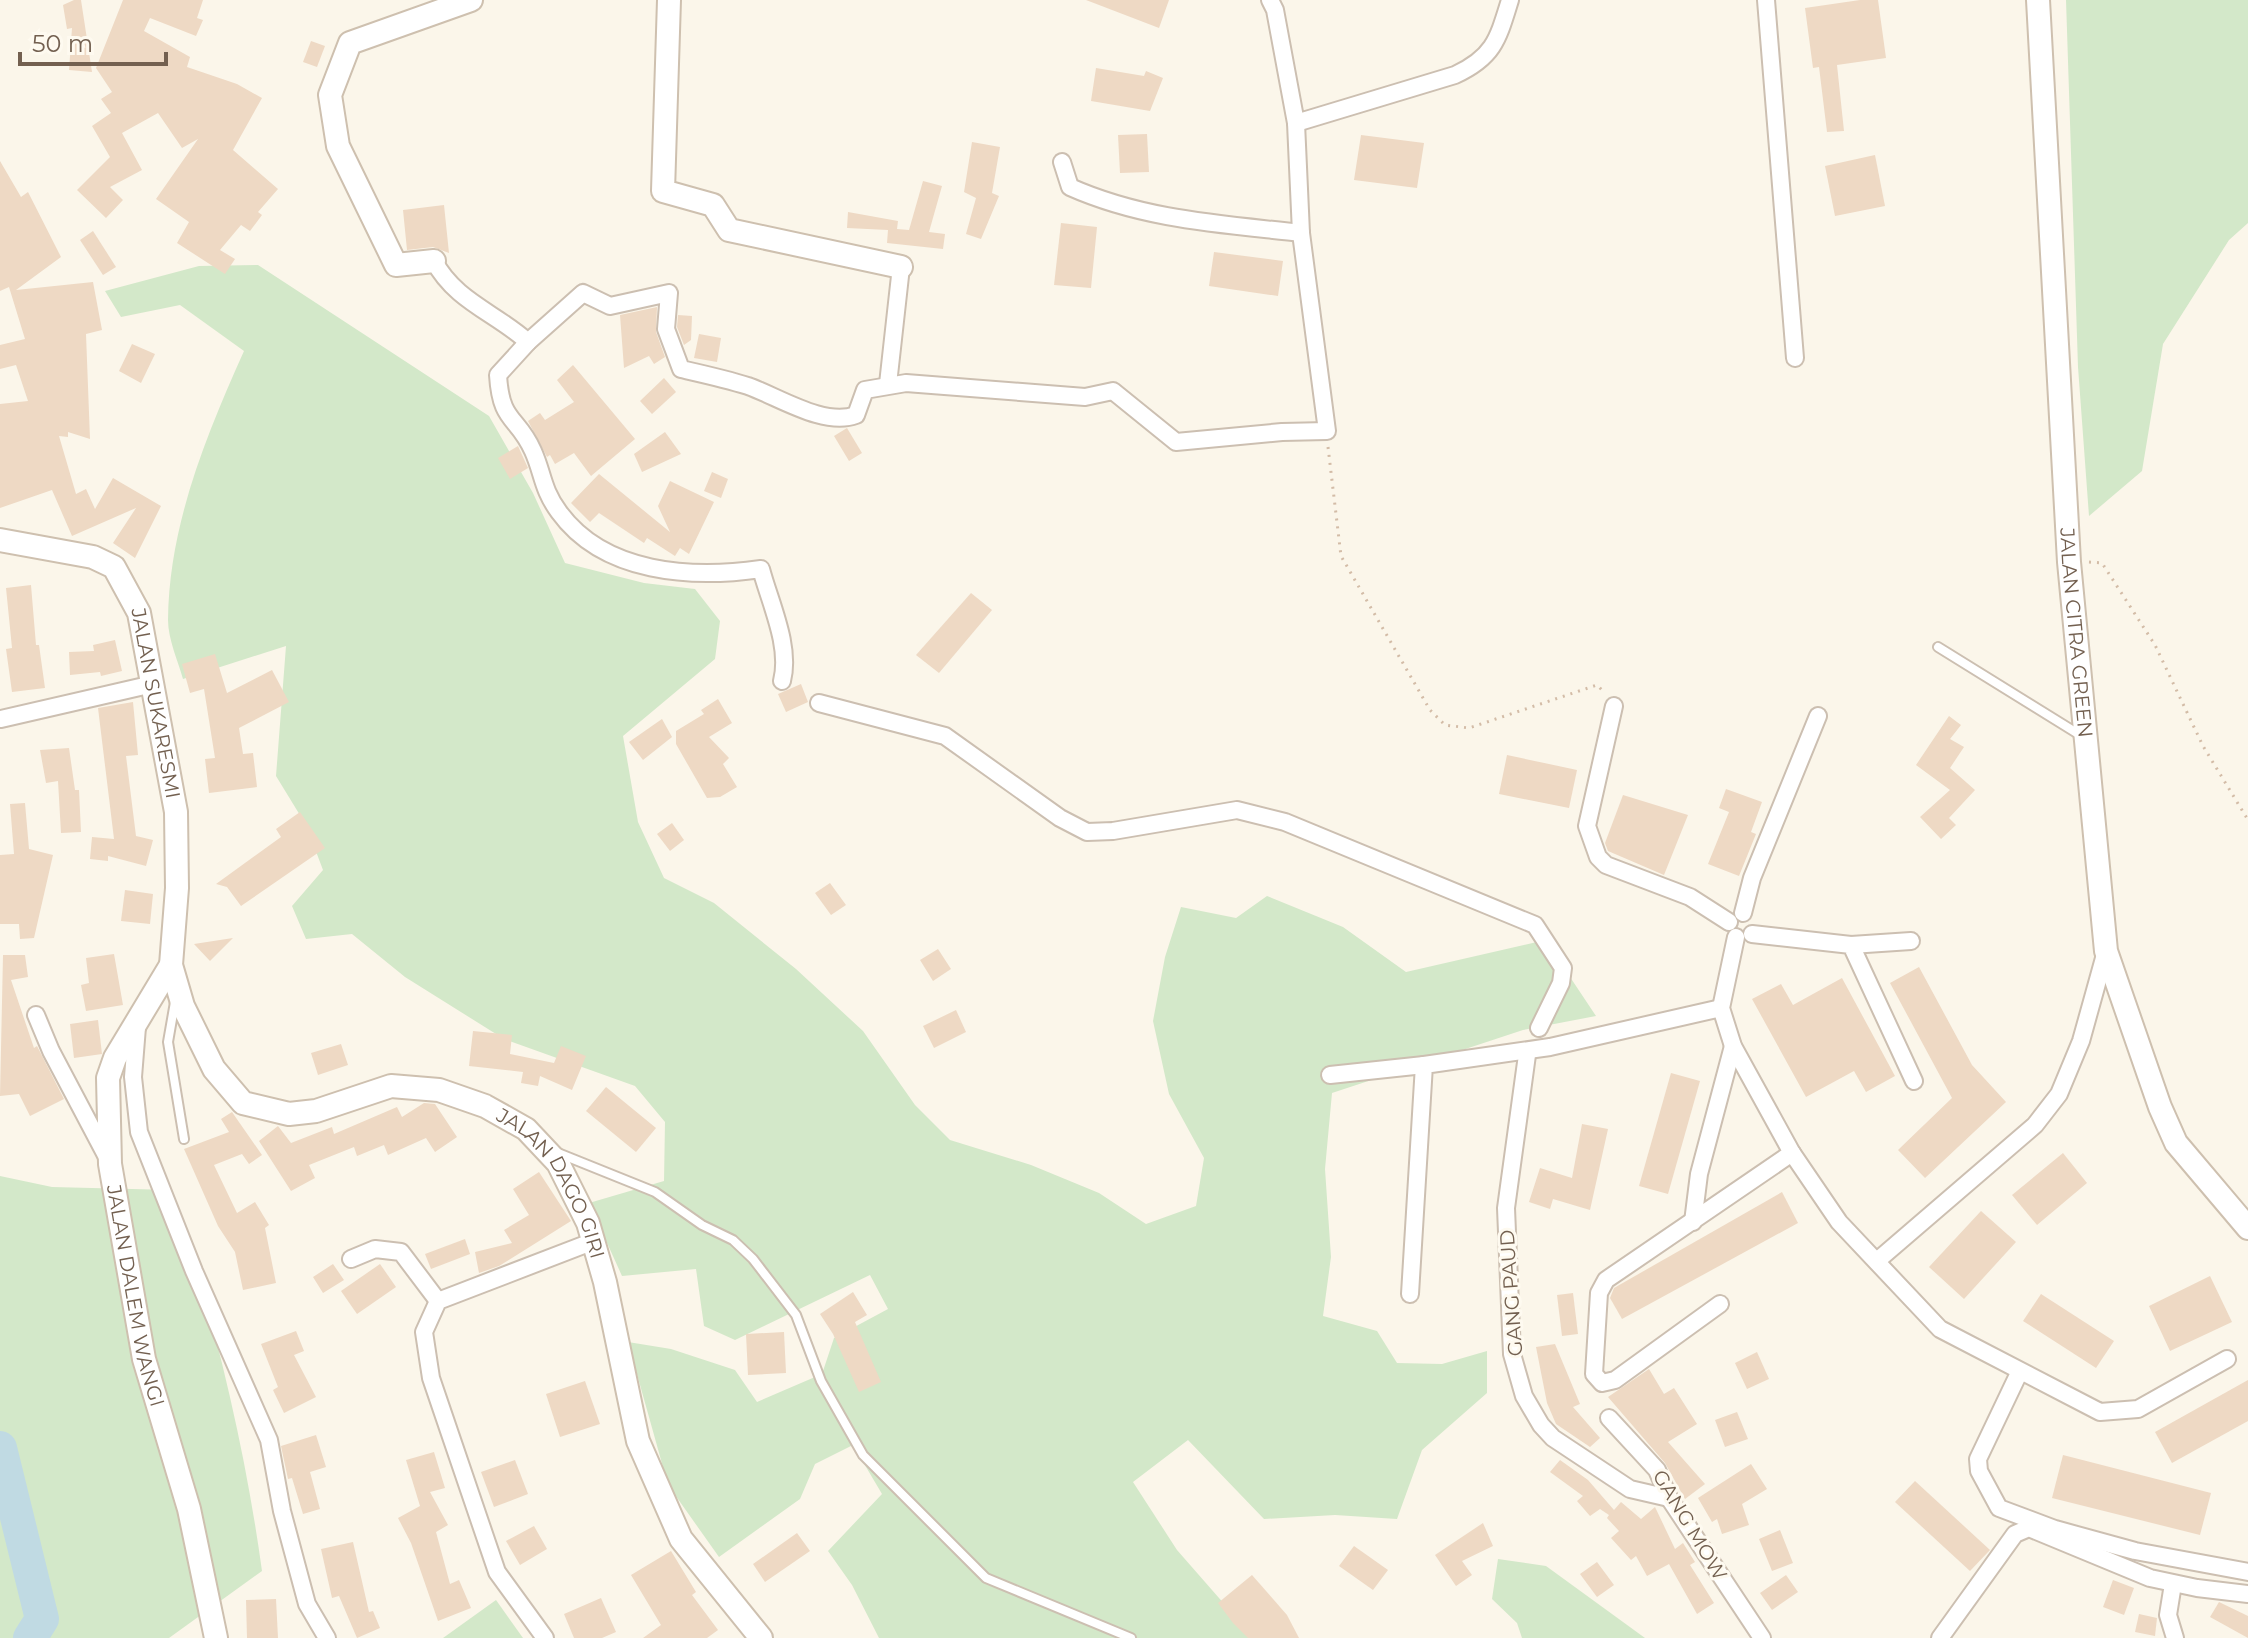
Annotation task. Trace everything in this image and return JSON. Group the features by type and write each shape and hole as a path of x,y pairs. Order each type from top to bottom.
{"street":[{"path":"471,0 350,43 330,95 338,146 396,265 434,261 452,289 511,326 528,342"},
{"path":"669,0 663,191 713,205 729,230 901,267 888,384"},
{"path":"782,681 785,670 778,624 761,569 662,572 584,540 559,513 541,481 533,450 500,404 498,375 528,342 583,293 610,306 669,293 666,329 681,369 714,376 828,417 845,419 856,415 865,390 888,384 1085,397 1113,391 1176,442 1327,431 1301,233 1296,123 1278,25 1270,0"},
{"path":"1296,123 1455,75 1480,64 1498,41 1510,0"},
{"path":"1766,0 1795,358"},
{"name":"JALAN CITRA GREEN","path":"2038,0 2069,562 2106,951 2160,1107 2176,1143 2248,1228"},
{"path":"1062,162 1070,187 1102,201 1164,218 1301,233"},
{"name":"JALAN SUKARESMI","path":"0,540 93,557 114,567 139,613 176,812 177,888 171,965"},
{"path":"1,719 153,684"},
{"path":"819,703 945,736 1060,818 1087,832 1113,831 1237,810 1285,822 1535,925 1563,968 1561,983 1539,1028"},
{"path":"1614,706 1587,826 1598,857 1606,865 1690,897 1740,926 1851,945 1911,941"},
{"path":"1818,716 1752,878 1721,1008 1733,1046 1792,1153 1839,1222 1940,1329 2019,1373 2100,1412 2125,1412 2152,1403 2227,1359"},
{"path":"1851,945 1914,1081"},
{"path":"1878,1260 2035,1125 2059,1094 2081,1041 2106,951"},
{"name":"JALAN DAGO GIRI","path":"171,965 179,992 214,1069 243,1103 289,1114 316,1111 391,1086 439,1090 485,1106 526,1129 558,1163 594,1241 638,1441 681,1539 761,1638"},
{"name":"JALAN DALEM WANGI","path":"171,965 137,1027 115,1058 108,1078 110,1164 144,1359 189,1509 216,1638"},
{"path":"1330,1075 1537,1050 1721,1008"},
{"path":"36,1015 51,1051 110,1164"},
{"path":"137,1027 133,1077 139,1132 194,1271 269,1440 282,1511 307,1604 327,1638"},
{"path":"1693,1222 1699,1174 1733,1046"},
{"name":"GANG PAUD","path":"1537,1050 1506,1208 1512,1354 1524,1396 1541,1425 1553,1438 1630,1489 1669,1498"},
{"path":"1410,1294 1424,1065"},
{"path":"1720,1304 1615,1380 1602,1383 1594,1374 1599,1293 1606,1280 1792,1153"},
{"path":"545,1638 497,1572 431,1378 424,1332 438,1301 594,1241"},
{"path":"351,1259 375,1249 401,1252 438,1301"},
{"path":"2019,1373 1978,1459 1979,1471 1999,1508 2055,1529 2135,1551 2248,1572"},
{"name":"GANG MOW","path":"1609,1418 1657,1470 1669,1498 1762,1638"},
{"path":"1940,1638 2020,1529 2043,1532 2173,1584 2248,1594"},
{"path":"2173,1584 2168,1615 2175,1638"}],"lane":[{"path":"1938,647 2088,740"},
{"path":"179,992 171,1013 168,1042 184,1139"},
{"path":"543,1147 655,1192 702,1225 733,1240 753,1259 796,1315 821,1381 863,1455 986,1578 1131,1638"}],"path":[{"path":"1327,431 1341,556 1430,710 1445,725 1469,728 1597,685 1614,706"},
{"path":"2069,562 2102,563 2155,645 2203,746 2248,820"}],"green space":[{"path":"2066,0 2248,0 2248,223 2229,240 2163,344 2142,471 2089,516 2078,367"},
{"path":"258,265 489,416 533,493 565,563 644,583 695,589 720,621 715,659 623,736 638,822 664,878 714,903 796,969 863,1031 915,1105 950,1140 1031,1165 1099,1193 1146,1224 1196,1206 1204,1158 1169,1094 1153,1021 1165,957 1181,907 1236,918 1267,896 1343,927 1406,972 1537,942 1572,980 1596,1016 1523,1030 1332,1093 1325,1169 1331,1257 1323,1316 1377,1331 1397,1363 1442,1364 1487,1351 1487,1393 1422,1450 1397,1519 1335,1515 1264,1519 1188,1440 1133,1482 1177,1550 1254,1638 879,1638 852,1585 828,1551 882,1494 853,1445 815,1464 800,1499 719,1557 668,1485 628,1342 671,1349 735,1370 757,1402 822,1374 834,1338 888,1309 870,1275 735,1340 704,1326 696,1269 622,1276 589,1203 664,1181 665,1122 635,1086 504,1039 405,977 352,934 306,939 292,906 323,870 306,825 276,776 286,646 183,679 168,627 170,585 182,516 216,416 244,351 180,305 121,317 105,291 199,266"},
{"path":"0,1176 52,1187 172,1190 226,1378 262,1571 169,1638 0,1638"},
{"path":"1498,1559 1546,1566 1645,1638 1522,1638 1517,1623 1492,1599"},
{"path":"496,1600 523,1638 443,1638"}],"building":[{"path":"81,0 92,72 69,70 72,28 67,29 63,5"},
{"path":"123,0 203,0 197,18 203,20 196,36 150,18 144,31 190,57 187,67 237,84 262,98 233,150 278,189 258,212 262,215 250,231 241,225 220,250 235,259 225,274 177,243 189,222 156,199 198,139 182,148 158,113 122,133 142,170 110,187 123,200 106,218 77,190 110,157 92,126 111,113 101,99 112,92 96,68"},
{"path":"1086,0 1169,0 1159,28"},
{"path":"1878,0 1886,58 1837,65 1844,131 1827,132 1819,67 1813,68 1805,8"},
{"path":"311,41 325,46 317,67 303,62"},
{"path":"1096,68 1144,76 1146,71 1163,78 1150,111 1091,101"},
{"path":"1147,134 1149,172 1120,173 1118,135"},
{"path":"1361,135 1424,143 1417,188 1354,180"},
{"path":"972,142 1000,147 992,193 999,196 981,239 966,234 976,198 964,192"},
{"path":"1875,155 1885,206 1835,216 1825,166"},
{"path":"0,161 21,197 28,192 61,257 16,290 93,282 102,330 86,334 90,439 68,432 68,437 59,436 76,494 86,489 95,509 113,478 161,506 135,558 113,543 136,508 72,536 52,490 0,508 0,404 28,401 16,365 0,369 0,345 25,339 9,287 0,291"},
{"path":"923,181 942,186 929,232 945,234 943,249 887,243 888,230 847,228 848,212 898,221 897,229 909,230"},
{"path":"444,205 449,253 433,247 407,250 403,210"},
{"path":"1061,223 1097,227 1091,288 1054,285"},
{"path":"93,231 116,267 103,275 80,240"},
{"path":"1214,252 1283,261 1278,296 1209,286"},
{"path":"657,307 656,332 665,357 654,364 649,356 624,368 620,315"},
{"path":"678,315 692,316 691,340 684,345 677,327"},
{"path":"699,334 721,338 717,362 694,358"},
{"path":"132,344 155,354 141,383 119,371"},
{"path":"573,365 635,439 591,476 574,453 555,464 550,455 547,457 528,421 540,413 545,420 574,402 557,380"},
{"path":"664,378 676,392 652,414 640,401"},
{"path":"847,428 862,453 849,461 834,436"},
{"path":"665,432 681,454 642,472 634,454"},
{"path":"518,446 528,468 510,479 498,458"},
{"path":"712,472 728,479 721,498 704,491"},
{"path":"599,474 670,532 658,506 670,481 714,502 689,554 680,548 675,556 647,538 644,543 599,513 590,522 571,503"},
{"path":"31,585 36,645 39,645 45,688 12,692 6,649 12,648 6,588"},
{"path":"971,593 992,610 939,673 916,655"},
{"path":"115,640 122,671 101,676 100,672 70,675 69,652 94,651 93,645"},
{"path":"215,654 227,693 272,670 289,702 239,728 243,754 253,753 257,787 209,793 205,759 215,758 204,689 190,693 182,664"},
{"path":"801,684 808,702 786,712 778,694"},
{"path":"718,699 732,723 709,737 729,758 723,764 737,787 720,797 707,798 676,744 676,731 704,714 701,710"},
{"path":"133,702 138,755 126,756 136,836 153,840 146,866 108,856 108,861 90,859 92,837 114,839 98,708"},
{"path":"1949,716 1961,725 1950,739 1964,747 1950,768 1975,790 1949,818 1956,825 1941,839 1920,817 1950,790 1916,765"},
{"path":"662,719 672,737 643,760 629,742"},
{"path":"69,748 75,790 79,790 81,832 61,833 58,781 46,783 40,750"},
{"path":"1507,755 1577,770 1569,808 1499,794"},
{"path":"1726,789 1762,802 1751,832 1756,834 1739,876 1708,864 1729,812 1719,808"},
{"path":"1623,795 1688,815 1664,875 1608,851 1605,843"},
{"path":"25,803 29,849 53,855 34,938 20,939 19,924 0,924 0,855 14,854 10,804"},
{"path":"300,812 325,848 241,906 227,887 216,884 281,837 276,829"},
{"path":"672,823 684,840 670,851 657,834"},
{"path":"830,883 846,905 831,915 815,893"},
{"path":"125,890 153,894 150,924 121,921"},
{"path":"233,938 210,961 194,944"},
{"path":"938,949 951,969 933,981 920,960"},
{"path":"114,954 123,1005 86,1011 81,985 89,983 86,958"},
{"path":"3,955 25,955 28,977 11,980 34,1048 37,1046 64,1099 30,1116 19,1094 0,1096"},
{"path":"1919,967 1972,1065 2006,1102 1925,1178 1898,1150 1952,1098 1890,983"},
{"path":"1842,978 1895,1076 1866,1092 1854,1071 1806,1097 1752,999 1781,984 1793,1005"},
{"path":"956,1010 966,1032 934,1048 923,1026"},
{"path":"98,1020 102,1054 74,1058 70,1024"},
{"path":"473,1031 512,1035 510,1054 554,1063 561,1046 586,1056 572,1090 540,1076 538,1086 521,1083 523,1072 469,1066"},
{"path":"341,1044 348,1065 318,1075 311,1053"},
{"path":"1671,1073 1700,1081 1668,1194 1639,1186"},
{"path":"606,1087 656,1128 636,1152 586,1111"},
{"path":"424,1103 435,1104 457,1137 435,1152 426,1138 388,1155 384,1145 357,1156 354,1147 309,1165 315,1178 291,1191 259,1141 278,1126 291,1143 332,1127 334,1134 397,1107 402,1117"},
{"path":"232,1112 262,1155 249,1164 242,1154 214,1165 237,1213 255,1202 269,1225 265,1228 276,1283 243,1290 235,1252 218,1226 184,1149 229,1132 221,1119"},
{"path":"1582,1124 1608,1129 1590,1210 1553,1199 1550,1209 1529,1202 1540,1168 1572,1178"},
{"path":"2063,1153 2087,1183 2037,1225 2012,1195"},
{"path":"539,1172 571,1221 499,1266 479,1273 475,1252 512,1243 504,1230 529,1215 513,1189"},
{"path":"1782,1192 1798,1223 1622,1319 1610,1298 1614,1288"},
{"path":"1981,1211 2016,1242 1964,1299 1929,1267"},
{"path":"465,1239 470,1254 431,1269 425,1254"},
{"path":"333,1264 344,1280 323,1293 313,1277"},
{"path":"380,1264 396,1287 357,1314 341,1291"},
{"path":"2210,1276 2232,1322 2170,1351 2149,1306"},
{"path":"853,1292 867,1315 855,1322 881,1382 859,1392 833,1334 820,1314"},
{"path":"1573,1293 1578,1334 1562,1336 1557,1295"},
{"path":"2041,1294 2114,1341 2096,1368 2023,1321"},
{"path":"296,1331 304,1351 294,1355 316,1397 284,1413 273,1390 278,1387 261,1344"},
{"path":"784,1332 786,1373 748,1375 746,1334"},
{"path":"1555,1344 1580,1404 1573,1407 1600,1438 1590,1447 1556,1424 1547,1403 1536,1347"},
{"path":"1757,1352 1769,1379 1747,1389 1735,1363"},
{"path":"1649,1369 1664,1394 1674,1388 1697,1424 1668,1442 1705,1484 1685,1499 1665,1463 1608,1397"},
{"path":"2248,1380 2248,1421 2172,1463 2155,1432"},
{"path":"585,1381 600,1424 560,1437 546,1394"},
{"path":"1737,1412 1748,1439 1725,1447 1715,1420"},
{"path":"316,1435 326,1467 310,1472 320,1509 303,1514 292,1478 288,1479 281,1446"},
{"path":"434,1452 445,1488 430,1492 448,1525 436,1532 450,1584 459,1580 471,1608 438,1621 411,1543 398,1518 420,1506 406,1460"},
{"path":"2063,1455 2211,1493 2200,1535 2052,1498"},
{"path":"515,1460 528,1494 494,1507 481,1472"},
{"path":"1560,1460 1588,1480 1614,1510 1621,1502 1641,1519 1655,1507 1675,1549 1683,1543 1695,1562 1690,1565 1714,1603 1697,1614 1669,1564 1647,1576 1636,1556 1631,1560 1611,1538 1619,1531 1607,1518 1609,1515 1600,1509 1590,1516 1577,1501 1583,1496 1550,1472"},
{"path":"1751,1464 1767,1489 1742,1504 1749,1525 1722,1534 1717,1519 1712,1522 1698,1498"},
{"path":"1915,1481 1990,1550 1970,1571 1895,1502"},
{"path":"1483,1523 1493,1546 1462,1561 1472,1575 1456,1586 1435,1555"},
{"path":"534,1526 547,1549 520,1565 506,1541"},
{"path":"1780,1530 1793,1563 1772,1571 1759,1539"},
{"path":"797,1533 810,1551 765,1582 753,1564"},
{"path":"353,1542 369,1612 373,1611 380,1628 357,1638 339,1596 332,1598 321,1549"},
{"path":"1354,1546 1388,1570 1373,1590 1339,1566"},
{"path":"671,1551 696,1592 692,1595 718,1630 707,1638 643,1638 661,1625 631,1575"},
{"path":"1597,1562 1614,1585 1597,1597 1580,1574"},
{"path":"1252,1575 1287,1615 1299,1638 1248,1638 1218,1603"},
{"path":"1786,1575 1798,1592 1772,1610 1760,1593"},
{"path":"2113,1580 2134,1588 2124,1615 2103,1607"},
{"path":"601,1598 616,1632 602,1638 574,1638 564,1614"},
{"path":"276,1599 278,1638 247,1638 246,1600"},
{"path":"2219,1602 2248,1616 2248,1638 2210,1617"},
{"path":"2139,1614 2157,1618 2155,1636 2135,1632"}],"waterway":[{"path":"0,1448 42,1619 30,1638"}]}
